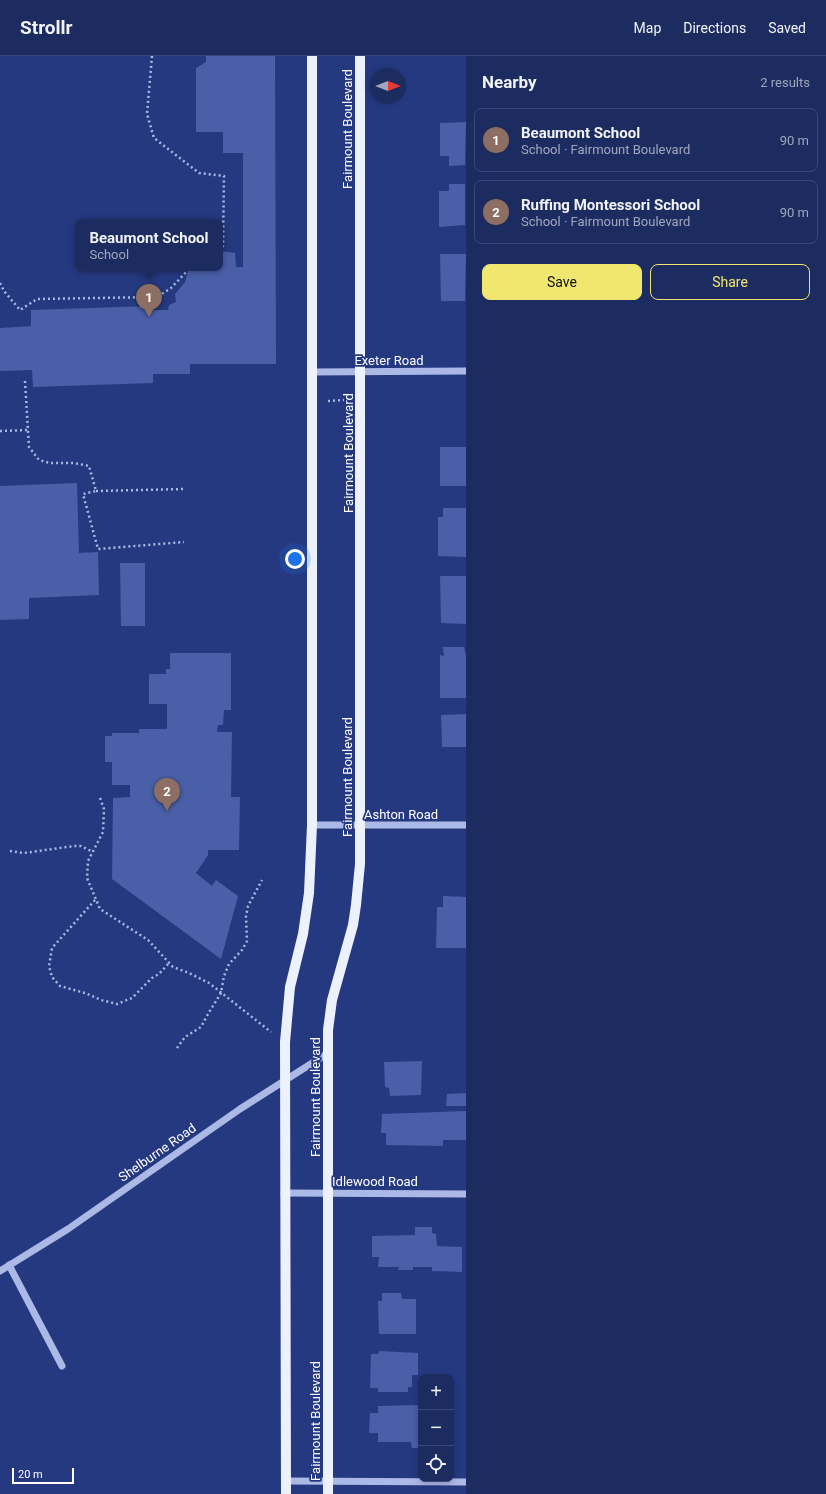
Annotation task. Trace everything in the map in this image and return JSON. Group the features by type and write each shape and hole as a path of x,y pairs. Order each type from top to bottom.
{"main road":[{"path":"286,1494 284,1193 285,1042 290,987 303,934 309,893 312,825 312,56"},
{"name":"Fairmount Boulevard","path":"328,1494 328,1030 332,1000 348,944 356,905 360,864 360,56"}],"street":[{"name":"Exeter Road","path":"312,372 466,371"},
{"name":"Ashton Road","path":"312,825 466,826"},
{"name":"Shelburne Road","path":"0,1271 68,1229 240,1109 328,1053"},
{"name":"Idlewood Road","path":"284,1193 466,1194"},
{"path":"9,1265 62,1366"},
{"path":"286,1481 466,1482"}],"path":[{"path":"152,56 147,114 154,138 200,173 224,176 223,246"},
{"path":"0,283 4,291 20,310 37,299 157,296 171,288 187,271"},
{"path":"0,293 4,291"},
{"path":"25,381 29,447 40,460 50,464 90,466 96,491"},
{"path":"325,401 349,399"},
{"path":"0,431 28,430"},
{"path":"184,489 96,491 83,494 98,549 184,542"},
{"path":"100,798 104,809 103,832 88,861 87,878 100,909 148,940 173,967 209,983 285,1042"},
{"path":"10,851 24,853 81,846 93,852"},
{"path":"177,1048 185,1037 201,1027 221,993 224,976 229,964 242,950 247,941 246,916 248,906 262,880"},
{"path":"95,900 52,948 49,966 52,977 60,986 117,1004 132,998 169,963"}],"building":[{"path":"206,56 275,56 276,364 190,364 190,374 153,374 153,383 33,387 32,370 0,371 0,328 31,326 31,310 150,306 150,310 168,310 169,305 176,302 175,294 185,282 188,271 223,271 223,251 235,253 236,267 243,267 243,153 223,153 223,132 196,132 196,68 206,62"},
{"path":"466,122 465,165 449,166 449,156 440,156 440,123"},
{"path":"449,184 465,184 465,225 439,227 439,191 449,191"},
{"path":"440,254 466,254 465,301 441,301"},
{"path":"440,447 466,447 466,486 440,486"},
{"path":"77,483 79,553 98,552 99,595 29,598 29,619 0,620 0,486"},
{"path":"443,508 466,508 466,557 438,556 438,517 443,517"},
{"path":"120,563 145,563 145,626 121,626"},
{"path":"440,576 466,576 466,624 441,623"},
{"path":"443,647 464,647 466,656 466,698 440,698 440,655 444,656"},
{"path":"170,653 231,653 231,710 224,710 223,725 218,725 217,732 232,732 231,797 240,797 239,850 208,850 208,855 196,873 212,886 216,880 238,896 221,959 112,879 113,798 130,797 130,785 112,785 112,762 105,762 105,736 112,736 112,733 139,733 139,729 167,729 167,704 149,704 149,674 166,674 166,669 170,669"},
{"path":"466,714 466,747 442,747 441,715"},
{"path":"443,896 466,897 466,948 436,948 437,907 443,907"},
{"path":"422,1061 421,1095 390,1096 389,1088 385,1087 384,1062"},
{"path":"466,1093 466,1106 446,1106 447,1094"},
{"path":"466,1111 466,1140 443,1140 443,1146 386,1145 386,1133 381,1133 382,1114"},
{"path":"415,1227 432,1227 432,1233 436,1234 437,1246 462,1247 462,1272 432,1271 432,1267 413,1267 413,1270 398,1270 399,1267 378,1267 379,1257 372,1257 372,1236 415,1235"},
{"path":"382,1293 401,1293 402,1299 416,1299 416,1334 379,1334 378,1301 382,1301"},
{"path":"379,1351 418,1353 418,1375 412,1375 412,1387 408,1387 408,1392 378,1392 378,1388 370,1388 371,1354 378,1354"},
{"path":"418,1405 418,1448 412,1448 411,1442 378,1442 378,1433 369,1433 370,1413 378,1413 378,1406"}],"place":[{"name":"Beaumont School","path":"149,317"},
{"name":"Ruffing Montessori School","path":"167,811"}]}
